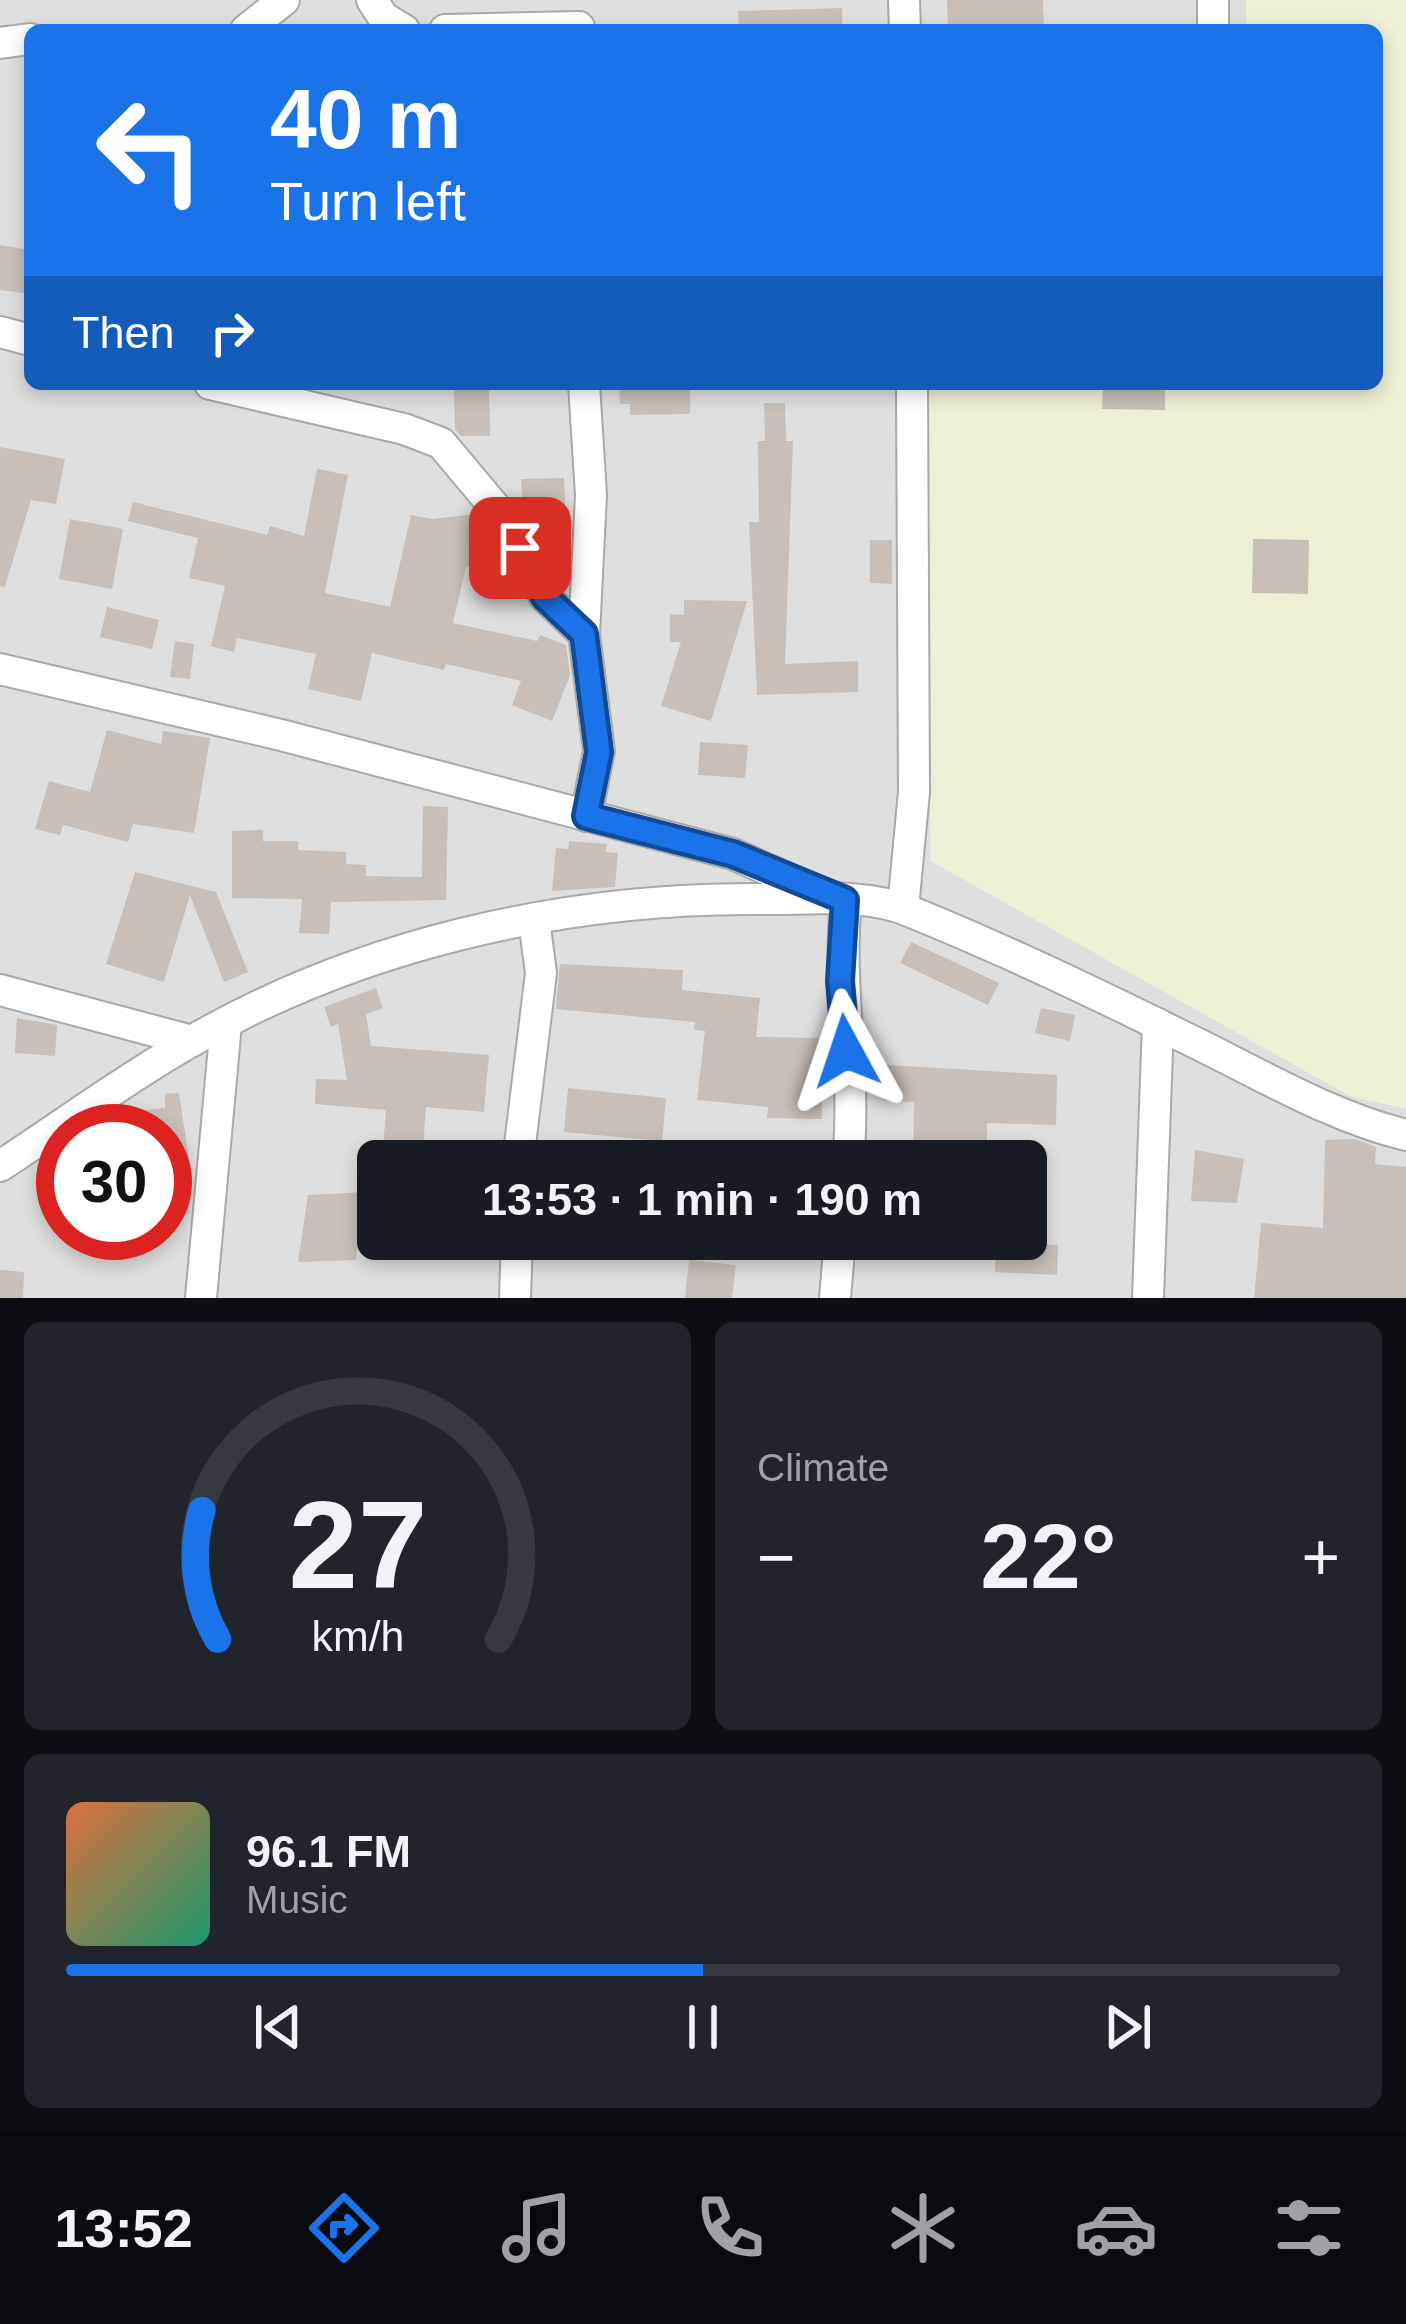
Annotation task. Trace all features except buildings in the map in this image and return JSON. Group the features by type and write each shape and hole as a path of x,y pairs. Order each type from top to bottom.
{"street":[{"path":"254,24 284,0"},
{"path":"372,0 394,24"},
{"path":"519,24 580,19"},
{"path":"236,390 404,429 441,443 498,511 545,597 584,634"},
{"path":"584,390 592,495 584,634 599,752 586,816"},
{"path":"903,908 914,792 912,390"},
{"path":"0,669 281,735 733,854 837,898"},
{"path":"719,899 733,854"},
{"path":"837,898 851,1099 849,1140"},
{"path":"0,1166 192,1040 366,962 624,903 719,899 837,898 903,908 1320,1103 1406,1135"},
{"path":"521,1140 541,973 534,920"},
{"path":"0,990 192,1040"},
{"path":"200,1298 226,1024"},
{"path":"1148,1298 1158,1024"},
{"path":"515,1298 516,1260"},
{"path":"835,1298 838,1260"}],"shaded area":[{"path":"0,0 1246,0 1246,24 24,24 24,390 921,390 931,861 1352,1097 1406,1108 1406,1298 0,1298"}],"green space":[{"path":"1246,0 1406,0 1406,1108 1352,1097 931,861 921,390 1383,390 1383,24 1246,24"}],"route":[{"path":"520,548 545,597 584,634 599,752 586,816 733,854 845,900 840,981 846,1051"}]}
